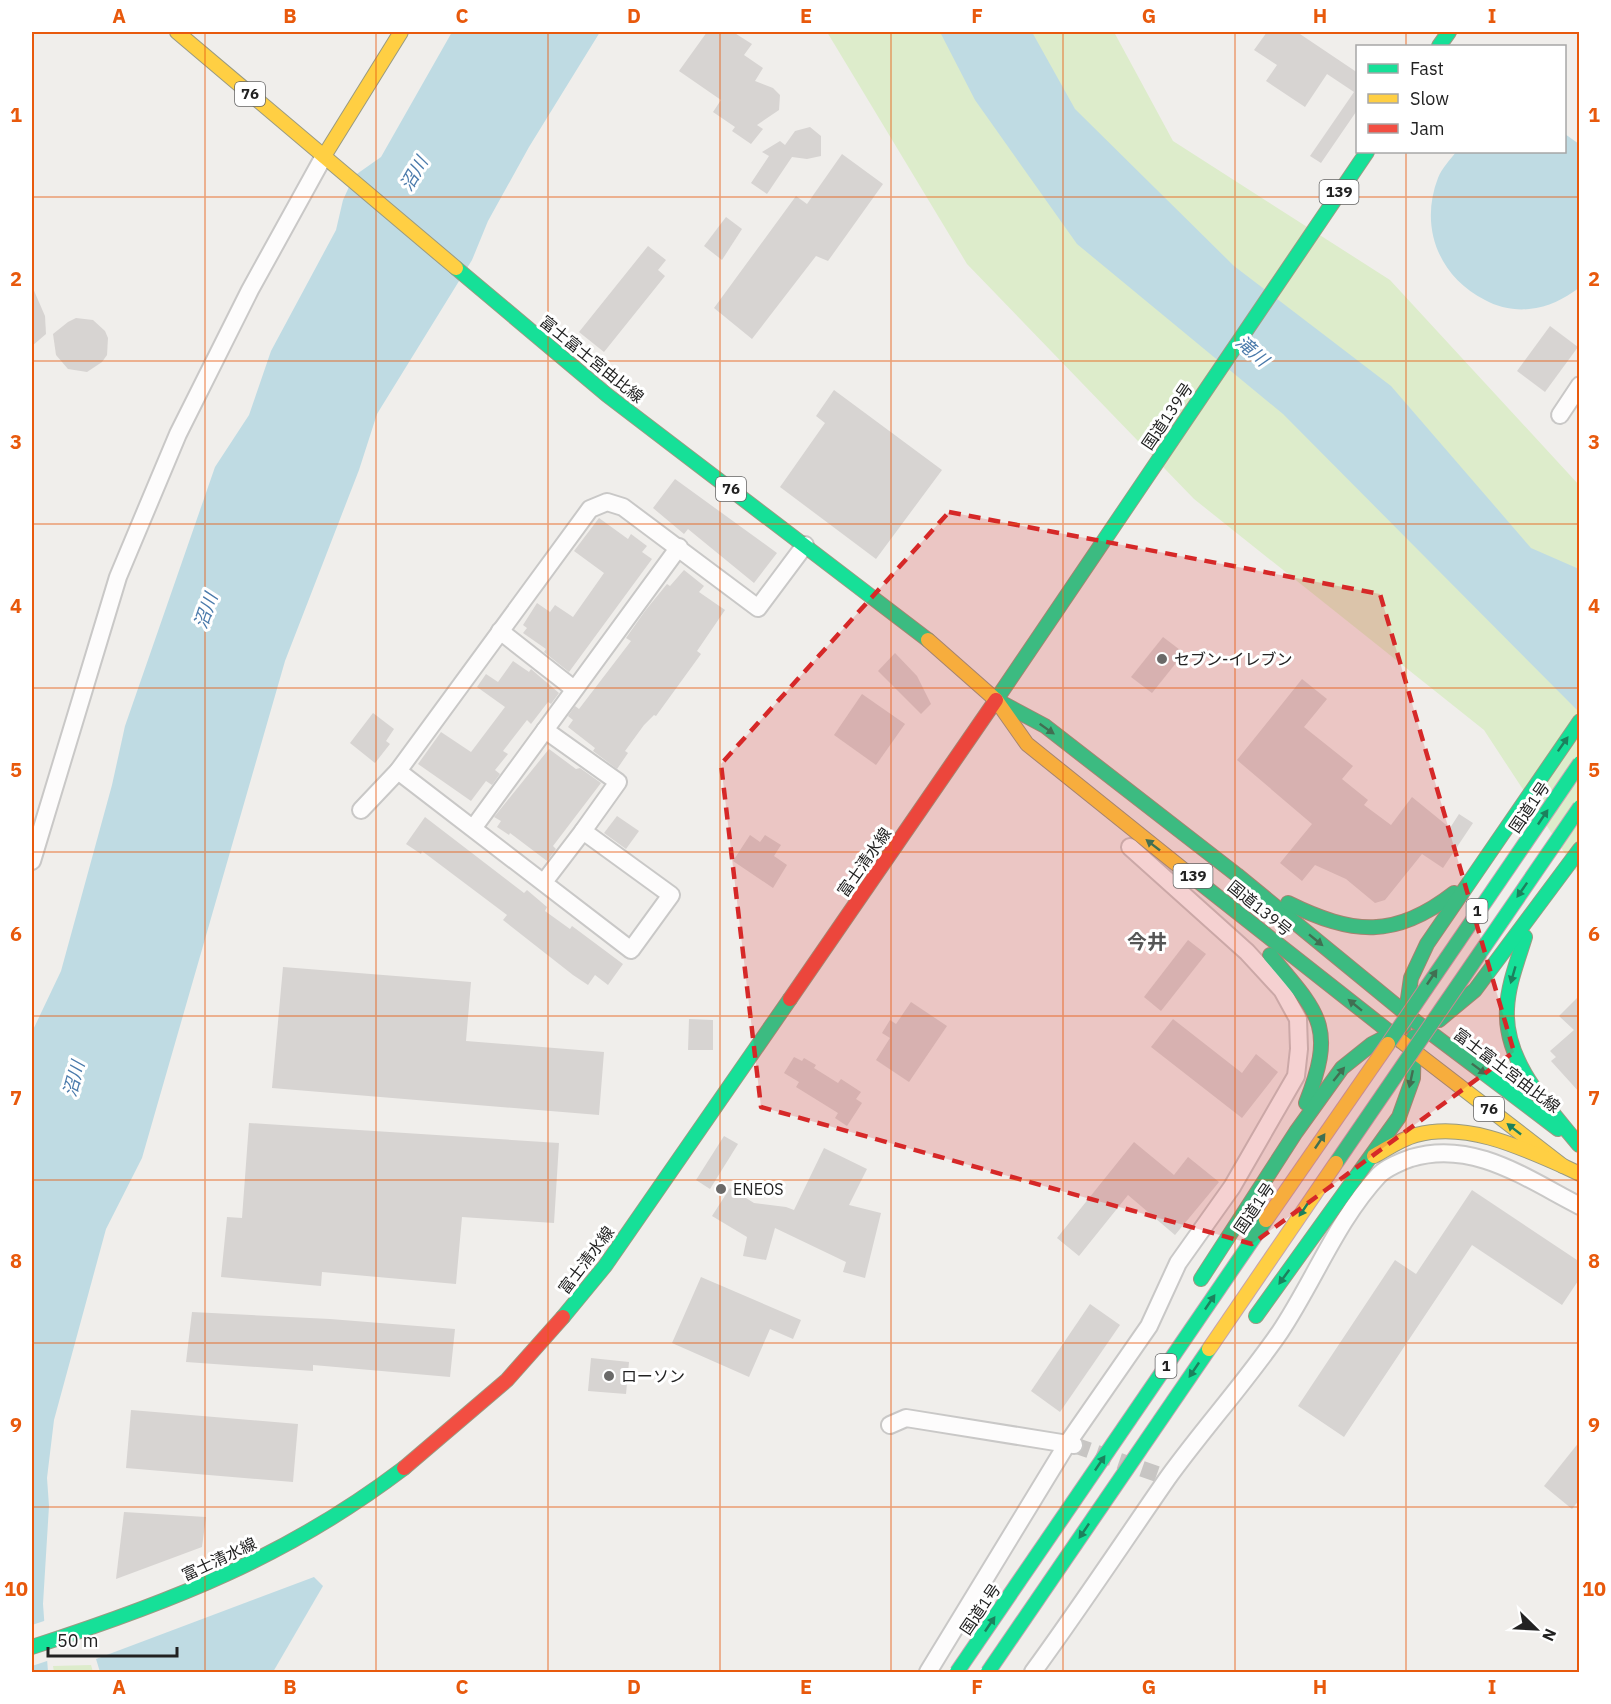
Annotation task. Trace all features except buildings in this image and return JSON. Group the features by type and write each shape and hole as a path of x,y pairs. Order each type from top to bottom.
{"main road":[{"name":"富士富士宮由比線","path":"177,32 607,395 911,626 996,700"},
{"path":"328,159 401,32"},
{"path":"1440,45 1449,32"},
{"name":"国道139号","path":"996,700 1366,153"},
{"name":"国道139号","path":"996,700 1028,744 1094,800 1217,895 1408,1028"},
{"name":"国道139号","path":"996,700 1045,726 1237,875 1408,1028"},
{"name":"富士清水線","path":"32,1647 201,1588 294,1541 387,1479 465,1418 507,1379 552,1331 605,1266 996,700"},
{"name":"1","path":"1408,1028 1411,978 1427,944 1580,721"},
{"name":"国道1号","path":"957,1672 1580,763"},
{"name":"1","path":"988,1672 1580,807"},
{"path":"1198,1284 1296,1132 1342,1068 1372,1044 1408,1028 1446,1016 1475,990 1580,849"},
{"name":"1","path":"1237,875 1302,910 1350,929 1383,929 1413,921 1442,904 1471,878"},
{"path":"1217,895 1303,995 1322,1034 1319,1068 1296,1132"},
{"path":"1530,919 1510,984 1507,1023 1519,1060 1533,1087 1579,1145"},
{"name":"富士富士宮由比線","path":"1408,1028 1579,1145"},
{"name":"76","path":"1408,1028 1414,1051 1563,1166 1580,1174"},
{"path":"1253,1321 1399,1117 1413,1078 1414,1051"},
{"path":"1371,1158 1414,1136 1443,1131 1481,1136 1519,1146 1563,1166"},
{"path":"1077,1444 1077,1462"},
{"path":"942,1672 998,1578 1038,1520"}],"street":[{"path":"32,861 122,566 178,434 250,290 328,159"},
{"path":"1560,415 1580,385"},
{"path":"361,810 398,771 590,509 607,502 623,507 758,608 805,545"},
{"path":"474,826 679,547"},
{"path":"500,631 574,689"},
{"path":"544,882 618,782 545,730"},
{"path":"398,771 474,826 631,950 671,895 583,831"},
{"path":"928,1672 1077,1444 1149,1326 1178,1263 1232,1187 1282,1104 1296,1076 1299,1049 1298,1019 1282,990 1247,952 1115,833 1094,800"},
{"path":"1033,1672 1086,1600 1162,1476 1280,1332 1359,1199 1381,1172 1410,1158 1444,1152 1472,1154 1512,1171 1580,1206"},
{"path":"890,1425 906,1418 1077,1444"}],"highlighted area":[{"path":"949,512 1380,594 1514,1052 1252,1244 761,1107 721,764"}],"green space":[{"path":"827,32 1114,32 1173,141 1390,280 1579,485 1579,875 1484,730 1194,499 967,264"},
{"path":"91,1665 93,1672 54,1672 53,1666"}],"water":[{"name":"沼川","path":"452,32 600,32 529,147 488,221 472,260 377,414 359,470 285,661 142,1158 106,1229 54,1420 47,1478 49,1506 43,1604 48,1672 32,1672 32,1032 61,971 112,785 125,726 215,467 249,415 271,351 336,230 343,200 354,176 381,157"},
{"name":"滝川","path":"940,32 1032,32 1075,109 1234,266 1391,386 1531,548 1579,569 1579,712 1283,414 1077,244 975,100"},
{"path":"1566,135 1579,144 1579,288 1556,302 1524,309 1501,306 1469,290 1445,264 1432,232 1433,196 1444,167 1455,153 1566,153"},
{"path":"314,1577 323,1586 273,1672 100,1672 96,1659"}],"pier":[{"path":"47,1620 50,1660 32,1666 32,1625"}],"tunnel":[{"path":"1074,1445 1157,1474"}],"traffic: fast":[{"path":"1440,45 1449,32"},
{"path":"996,700 1366,153"},
{"path":"456,268 607,395 928,640"},
{"path":"1002,703 1045,726 1237,875 1415,1021"},
{"path":"1404,1026 1411,978 1427,944 1580,721"},
{"path":"1388,1044 1580,763"},
{"path":"1336,1163 1580,807"},
{"path":"1439,1020 1475,990 1580,849"},
{"path":"1185,871 1401,1041"},
{"path":"1288,903 1333,921 1354,926 1373,927 1393,925 1412,918 1433,908 1454,893"},
{"path":"1525,937 1509,990 1508,1029 1520,1065 1530,1083 1579,1145"},
{"path":"1270,955 1301,992 1318,1023 1321,1038 1320,1056 1306,1103"},
{"path":"563,1317 605,1266 790,999"},
{"path":"1415,1021 1558,1129"},
{"path":"1201,1279 1296,1132 1342,1068 1372,1044 1399,1030"},
{"path":"1256,1316 1399,1117 1413,1078 1414,1037"},
{"path":"957,1672 1266,1220"},
{"path":"988,1672 1209,1349"},
{"path":"32,1647 132,1613 272,1552 316,1527 404,1468"}],"traffic: slow":[{"path":"177,32 456,268"},
{"path":"324,156 401,32"},
{"path":"928,640 996,700"},
{"path":"996,700 1027,744 1185,871"},
{"path":"1401,1041 1563,1166 1580,1174"},
{"path":"1266,1220 1388,1044"},
{"path":"1374,1156 1416,1135 1454,1132 1491,1138 1563,1166"},
{"path":"1209,1349 1336,1163"}],"traffic: jam":[{"path":"790,999 996,700"},
{"path":"404,1468 507,1380 563,1317"}],"place":[{"name":"セブン-イレブン","path":"1162,659"},
{"name":"ENEOS","path":"721,1189"},
{"name":"ローソン","path":"609,1376"}],"district":[{"name":"今井","path":"1147,942"}]}
